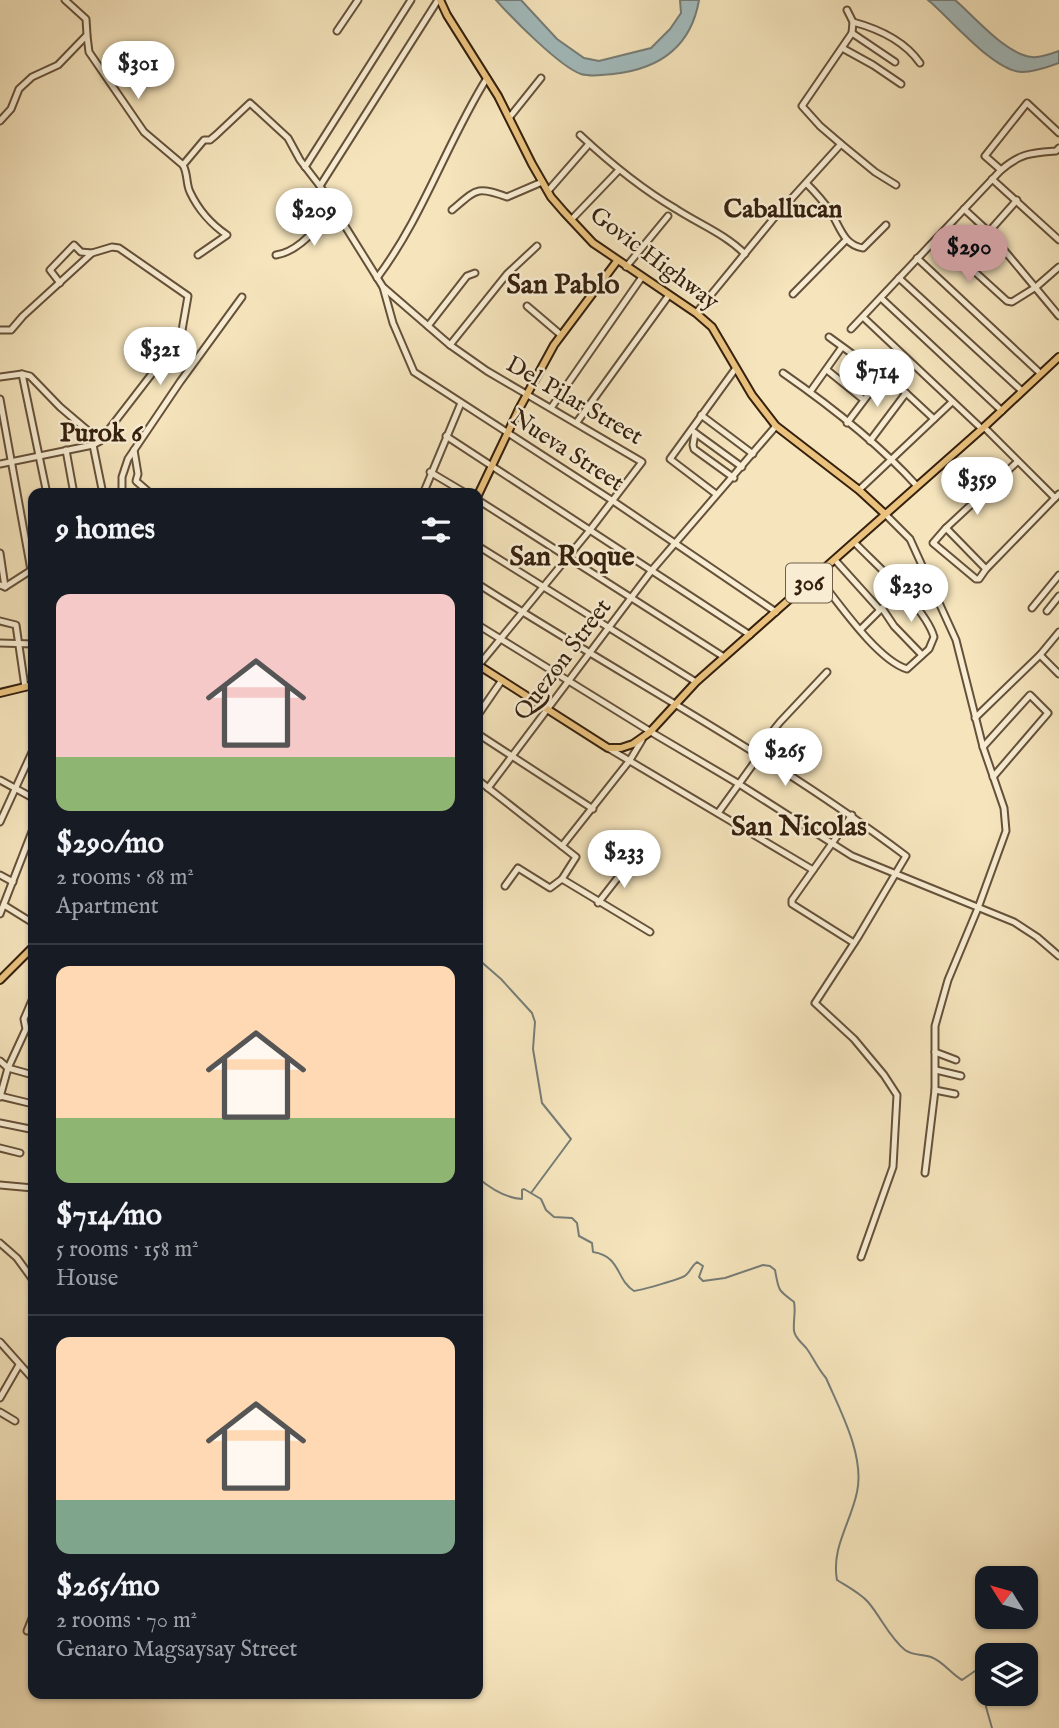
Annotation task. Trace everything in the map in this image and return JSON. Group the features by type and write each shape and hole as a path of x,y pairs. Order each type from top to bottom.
{"main road":[{"name":"Govic Highway","path":"439,0 509,118 542,182 571,220 593,243 696,313 712,327 752,395 776,426 885,514"},
{"path":"482,488 507,433 561,335 617,261"},
{"name":"306","path":"608,748 621,748 642,739 696,682 1002,411 1059,357"},
{"path":"483,668 608,748"},
{"path":"0,694 28,686"},
{"path":"0,980 28,952"}],"street":[{"path":"65,0 86,19 89,52 144,132 183,165 189,190 210,221 227,236 198,255"},
{"path":"337,31 358,0"},
{"path":"305,167 411,0"},
{"path":"320,186 439,0"},
{"path":"847,10 853,22 852,33 802,106 842,144 896,186"},
{"path":"853,22 878,29 913,53 920,63"},
{"path":"852,33 895,62"},
{"path":"0,121 10,109 19,89 32,77 58,65 87,35"},
{"path":"844,48 901,84"},
{"path":"377,278 402,240 465,112 486,78"},
{"path":"509,118 541,78"},
{"path":"183,165 204,140 210,140 250,103 288,138 383,287"},
{"path":"1001,170 985,156 1027,103 1059,134"},
{"path":"580,135 618,170 674,208 723,236 745,254"},
{"path":"548,191 589,144"},
{"path":"696,313 842,144"},
{"path":"851,329 1001,170 1016,157 1056,151 1059,148"},
{"path":"571,220 618,170"},
{"path":"992,179 1059,240"},
{"path":"452,209 479,190 486,189 507,197 542,182"},
{"path":"807,184 830,210 846,240 854,247 863,247 886,225"},
{"path":"1017,200 963,261 1007,301 1012,302 1036,287 1059,267"},
{"path":"276,255 289,253 334,209"},
{"path":"964,209 989,232 1059,316"},
{"path":"626,267 668,216"},
{"path":"793,294 846,240"},
{"path":"0,464 93,445 100,441 181,336 188,296 119,248 112,247 92,253 81,252 74,245 50,270 60,283"},
{"path":"450,345 507,274 537,246"},
{"path":"0,330 10,330 92,253"},
{"path":"917,258 1041,374"},
{"path":"428,327 467,276 475,274"},
{"path":"551,408 642,277"},
{"path":"899,278 1023,391"},
{"name":"Del Pilar Street","path":"383,287 450,345 487,371 642,462 590,530 483,659"},
{"name":"Nueva Street","path":"383,287 393,323 414,372 613,501 776,612"},
{"path":"577,422 669,295"},
{"path":"122,488 122,477 128,459 242,297"},
{"path":"881,298 1002,411"},
{"path":"527,306 561,335"},
{"path":"863,317 1017,462 1057,496 979,579 976,579 933,543 1017,462"},
{"path":"829,337 883,375 934,419"},
{"path":"810,392 842,347"},
{"path":"716,494 670,459 693,431 701,415 736,368"},
{"path":"827,370 864,400"},
{"path":"783,373 892,458 917,486"},
{"path":"0,377 22,374 30,376 60,407 100,441"},
{"path":"22,374 46,488"},
{"path":"847,423 883,375"},
{"path":"870,441 906,393"},
{"path":"0,399 28,548"},
{"path":"859,491 952,402"},
{"path":"425,488 461,403"},
{"path":"701,415 752,454"},
{"name":"Quezon Street","path":"488,788 652,570 716,494 734,478 776,426"},
{"path":"693,431 742,467"},
{"path":"693,431 694,449 734,478"},
{"path":"446,436 750,635"},
{"path":"93,445 102,488"},
{"path":"66,450 73,488"},
{"path":"134,450 138,474 136,481 144,488"},
{"path":"430,472 457,488"},
{"path":"483,501 724,657"},
{"path":"885,514 910,539 956,640 983,747 1004,808 1006,831 978,908 947,980 935,1026 935,1090 925,1173"},
{"path":"946,528 986,569"},
{"path":"817,576 877,650 898,666 907,669 929,649 934,637 931,627 919,608 855,542"},
{"path":"483,549 696,682"},
{"path":"0,553 3,586 28,572"},
{"path":"835,560 922,655"},
{"path":"1032,608 1059,575"},
{"path":"483,587 852,815 906,856 815,1003 854,1039 897,1095 892,1167 861,1257"},
{"path":"861,629 900,590"},
{"path":"1046,611 1059,596"},
{"path":"0,621 16,625 17,642 28,682"},
{"path":"483,628 852,856 1014,922 1059,955"},
{"path":"975,718 1040,655 1059,632"},
{"path":"0,643 28,643"},
{"path":"1040,655 1059,674"},
{"path":"718,813 780,722 827,672"},
{"path":"483,706 502,680"},
{"path":"983,747 1030,695 1048,713 993,777"},
{"path":"483,737 593,809"},
{"path":"562,846 630,760 642,739"},
{"path":"608,748 813,870"},
{"path":"0,822 28,761"},
{"path":"0,780 28,796"},
{"path":"483,784 576,857 562,879 550,888 518,868 505,886"},
{"path":"852,815 792,900 792,904 854,943"},
{"path":"0,914 28,850"},
{"path":"598,903 629,862"},
{"path":"0,875 13,881"},
{"path":"562,879 650,932"},
{"path":"4,905 28,920"},
{"path":"0,968 8,973"},
{"path":"28,1010 24,1019 26,1029 8,1068 0,1097 28,1103"},
{"path":"935,1052 956,1060"},
{"path":"0,1061 8,1068 28,1074"},
{"path":"936,1070 961,1076"},
{"path":"935,1090 955,1094"},
{"path":"0,1123 28,1129"},
{"path":"0,1148 20,1153"},
{"path":"0,1185 28,1188"},
{"path":"0,1243 17,1258 28,1273"},
{"path":"0,1342 28,1374"},
{"path":"0,1398 19,1365"},
{"path":"0,1412 15,1421"}],"water":[{"path":"496,0 521,0 557,39 584,58 599,61 651,48 681,13 680,0 699,0 689,31 670,53 645,67 593,76 581,74 561,62"},
{"path":"928,0 955,0 1011,49 1035,57 1059,51 1059,63 1031,71 1011,70 986,54"}],"waterway":[{"path":"483,963 532,1013 535,1022 533,1049 542,1103 571,1139 531,1193"},
{"path":"483,1182 510,1197 522,1199 524,1189 541,1199 546,1210 554,1217 572,1218 577,1223 579,1236 592,1243 593,1252 609,1258 634,1291 683,1277 697,1262 703,1266 699,1277 703,1281 725,1278 763,1265 775,1270 780,1289 794,1302 795,1334 826,1378 850,1434 858,1464 857,1492 837,1557 837,1580 868,1602 905,1650 936,1659 962,1680 975,1671"},
{"path":"986,1706 992,1728"}],"district":[{"name":"Caballucan","path":"783,209"},
{"name":"San Pablo","path":"563,285"},
{"name":"Purok 6","path":"101,433"},
{"name":"San Roque","path":"572,557"},
{"name":"San Nicolas","path":"799,827"}]}
